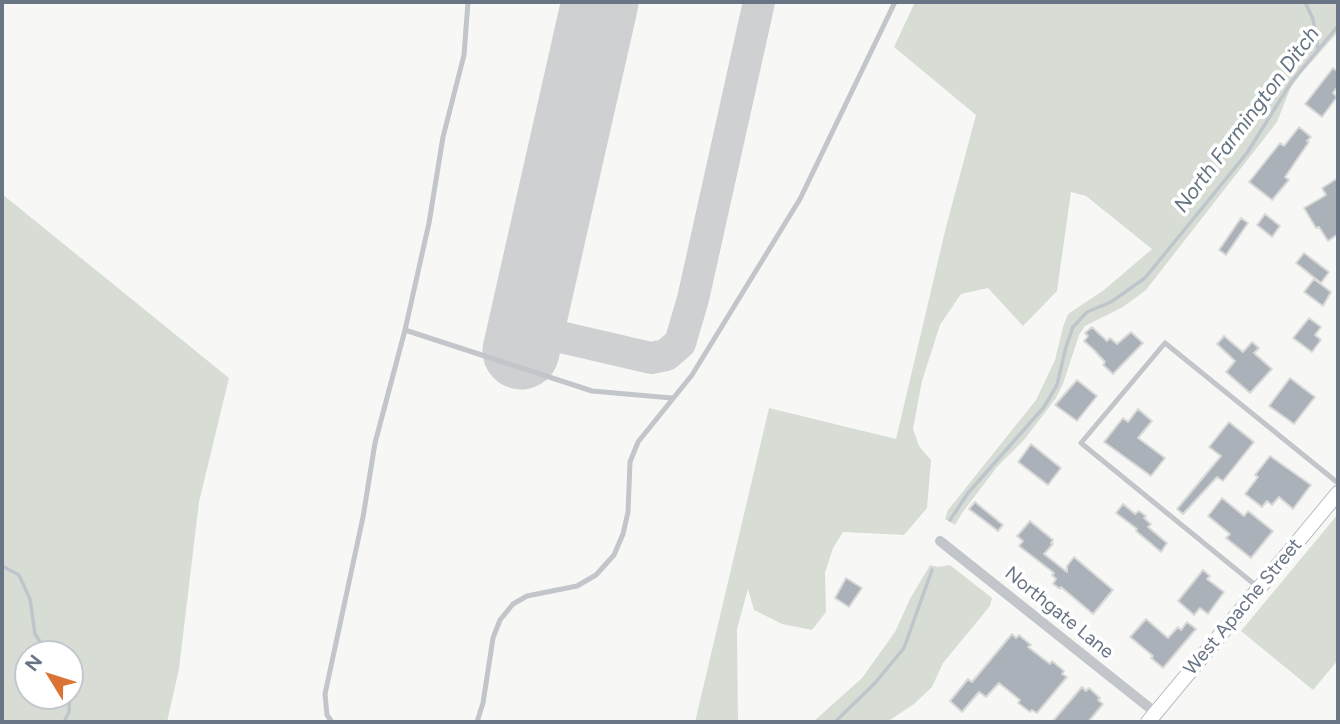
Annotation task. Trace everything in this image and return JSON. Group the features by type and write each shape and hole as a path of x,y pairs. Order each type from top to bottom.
{"main road":[{"name":"West Apache Street","path":"1152,717 1338,493"}],"street":[{"name":"Northgate Lane","path":"940,541 1152,717"}],"lane":[{"path":"332,722 327,715 325,694 375,443 405,330 429,223 443,137 464,55 468,2"},
{"path":"477,722 483,703 493,638 500,620 513,604 527,596 577,586 596,575 614,555 628,512 630,462 638,442 692,375 800,198 895,2"},
{"path":"405,330 592,391 673,398"},
{"path":"1259,588 1081,443 1165,343 1338,483"}],"shaded area":[{"path":"915,2 1338,2 1338,32 1300,75 1290,89 1277,122 1146,290 1123,307 1085,326 1079,335 1056,398 1024,440 997,467 955,525 945,519 948,510 1036,400 1055,360 1068,314 1104,290 1152,249 1086,196 1071,192 1057,291 1023,326 988,288 961,294 940,325 922,381 913,429 919,446 931,460 927,508 904,535 843,532 833,548 825,573 826,612 812,630 782,624 754,610 748,589 737,629 738,722 695,722 769,408 896,439 946,227 976,115 894,47"},
{"path":"2,194 229,378 199,502 179,669 167,722 2,722"},
{"path":"1338,514 1338,660 1313,690 1241,631"},
{"path":"930,565 950,565 992,598 990,606 943,663 932,687 914,704 887,722 813,722 862,678 895,632"}],"building":[{"path":"1333,68 1338,72 1338,86 1333,93 1337,97 1322,117 1305,104"},
{"path":"1299,127 1311,137 1285,177 1289,180 1272,200 1249,182 1280,143 1284,146"},
{"path":"1338,178 1338,234 1328,241 1304,208 1326,195 1322,188"},
{"path":"1265,214 1280,226 1272,237 1257,225"},
{"path":"1241,218 1248,223 1226,255 1219,250"},
{"path":"1304,253 1329,272 1321,283 1296,263"},
{"path":"1314,279 1331,292 1323,306 1304,292"},
{"path":"1309,318 1321,327 1315,335 1321,340 1312,352 1293,338"},
{"path":"1092,327 1107,341 1110,338 1117,344 1131,332 1143,343 1113,374 1084,341 1088,336 1085,333"},
{"path":"1224,336 1243,352 1252,342 1259,348 1254,353 1272,369 1250,393 1226,372 1235,361 1217,344"},
{"path":"1290,378 1315,397 1294,424 1269,406"},
{"path":"1077,380 1097,396 1077,421 1055,405"},
{"path":"1138,409 1152,421 1138,438 1165,458 1151,476 1104,442 1123,418 1128,422"},
{"path":"1229,422 1254,442 1223,481 1217,477 1183,514 1177,509 1221,456 1209,447"},
{"path":"1031,444 1061,468 1048,485 1018,462"},
{"path":"1270,456 1311,485 1293,509 1279,497 1272,505 1267,501 1262,507 1245,494"},
{"path":"1222,498 1244,516 1248,511 1273,531 1251,558 1226,538 1230,534 1208,516"},
{"path":"975,502 1003,525 998,531 969,509"},
{"path":"1123,504 1135,514 1139,511 1146,516 1144,518 1151,524 1148,527 1167,543 1161,552 1116,513"},
{"path":"1030,521 1053,540 1053,544 1044,554 1067,572 1067,566 1074,557 1113,590 1093,614 1061,587 1060,589 1053,584 1056,579 1052,575 1054,573 1019,546 1023,541 1017,536"},
{"path":"1203,570 1210,576 1207,579 1224,592 1208,614 1200,608 1194,615 1178,601"},
{"path":"846,578 862,588 849,607 835,598"},
{"path":"1146,619 1168,638 1178,627 1181,630 1187,622 1196,629 1163,668 1130,637"},
{"path":"1012,634 1016,638 1019,635 1031,645 1028,647 1050,664 1052,661 1067,677 1037,713 1032,710 1030,712 1018,703 1020,700 999,683 986,697 979,692 962,712 950,701 968,679 972,682"},
{"path":"1082,687 1086,691 1089,688 1103,704 1088,722 1052,722"}],"waterway":[{"path":"1305,2 1313,19 1318,49"},
{"name":"North Farmington Ditch","path":"950,520 968,493 1044,407 1057,385 1073,327 1087,312 1111,302 1145,278 1247,153 1292,81 1338,26"},
{"name":"North Farmington Ditch","path":"2,566 19,575 30,599 35,634 39,640"},
{"name":"North Farmington Ditch","path":"835,722 875,683 904,648 932,570"},
{"name":"North Farmington Ditch","path":"64,722 69,710"}],"taxiway":[{"path":"526,329 651,358 666,355 680,343 693,299 759,2"}],"runway":[{"path":"521,351 600,2"}]}
